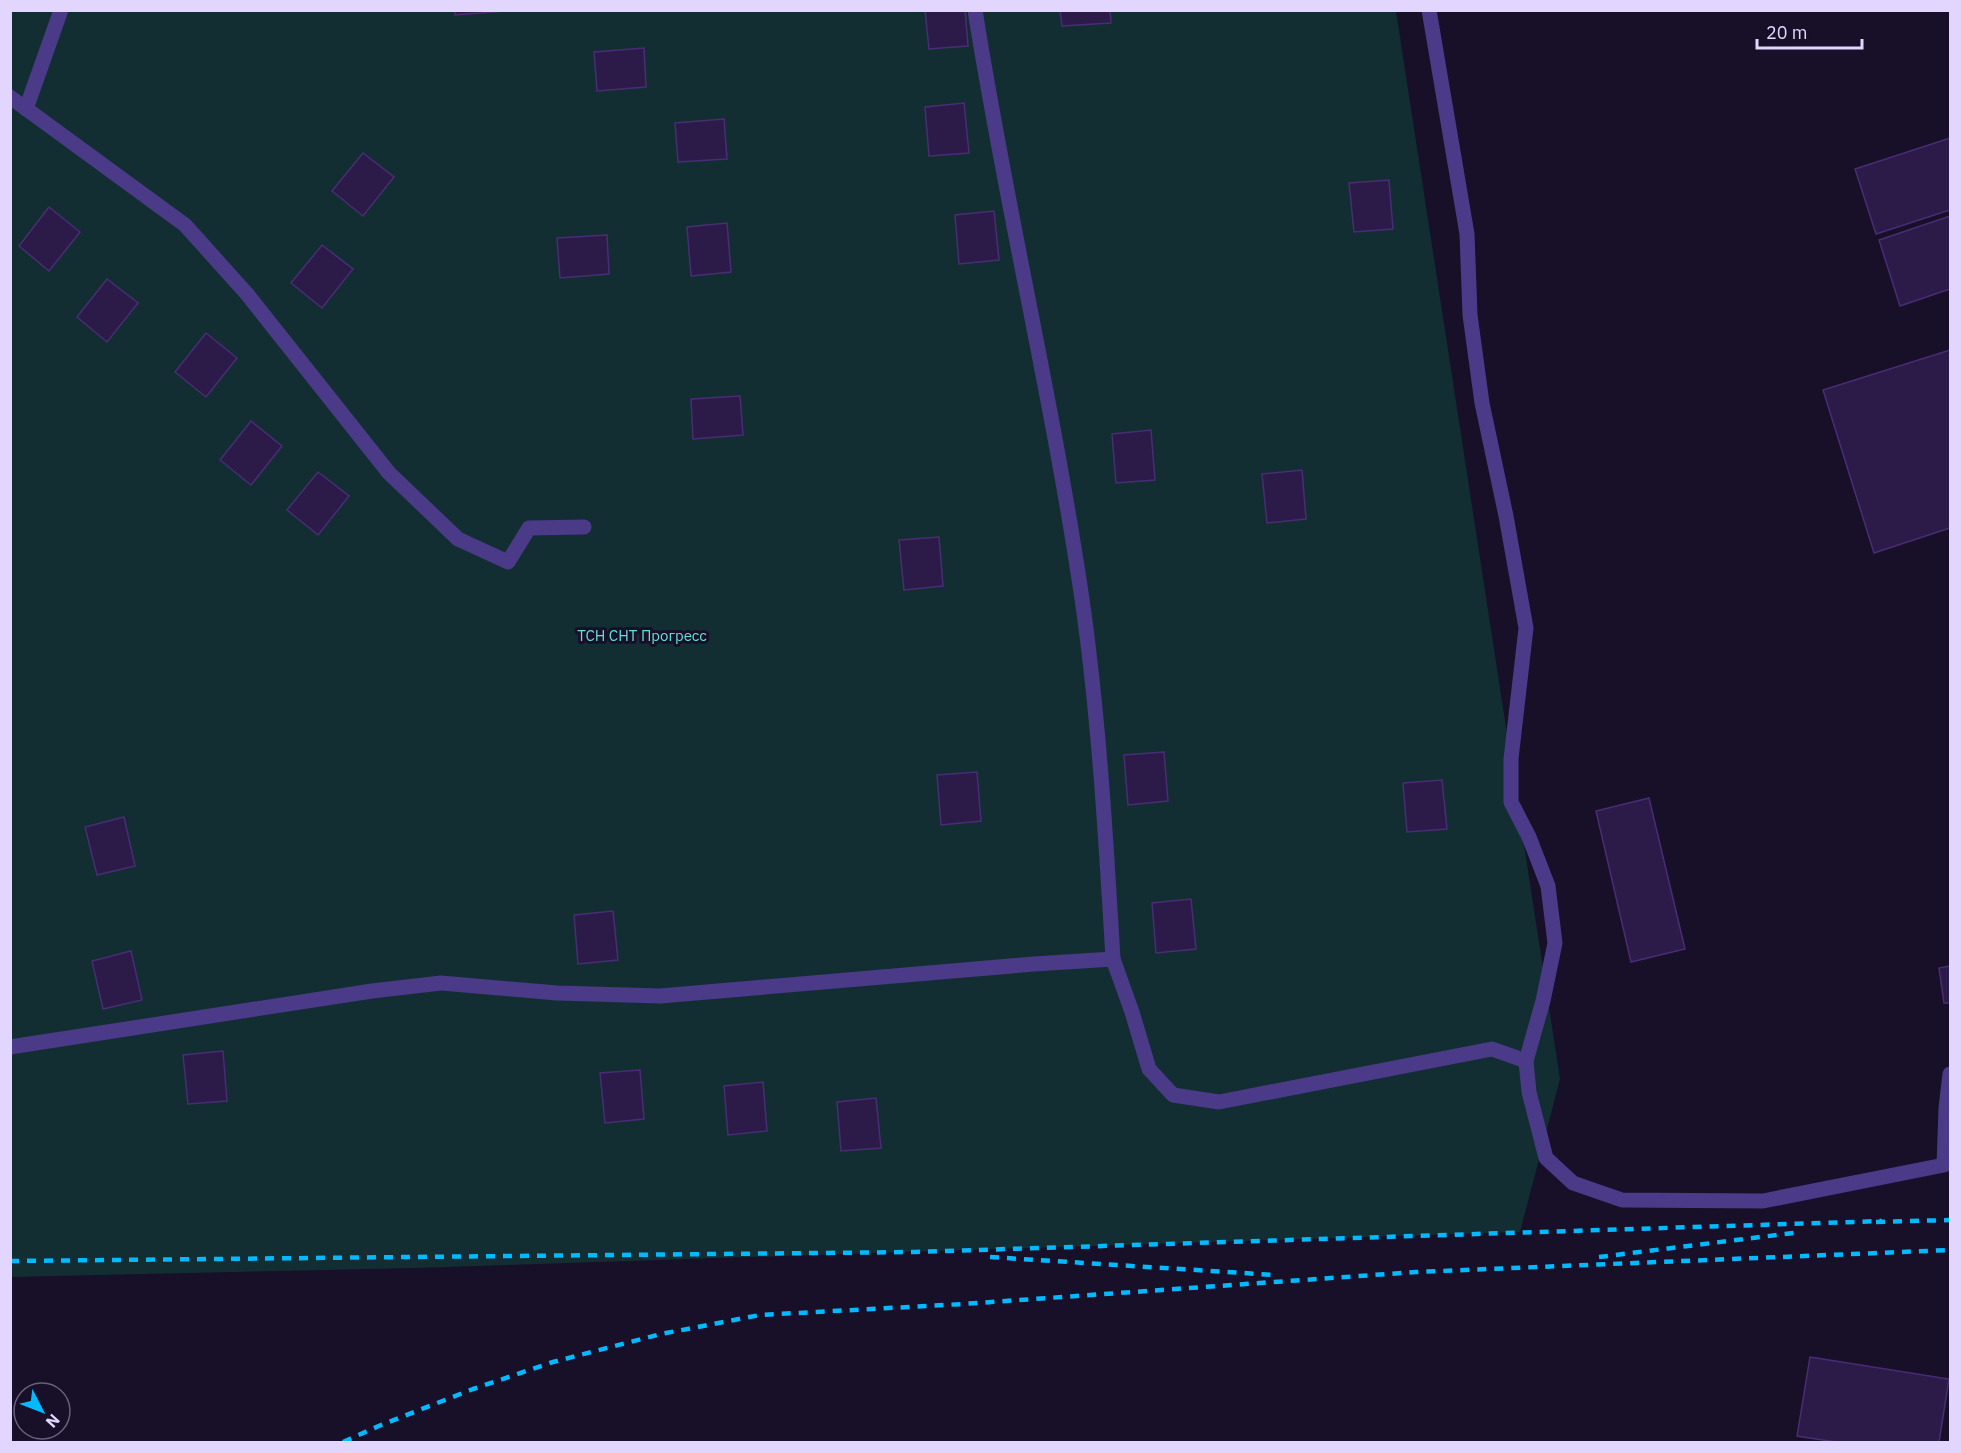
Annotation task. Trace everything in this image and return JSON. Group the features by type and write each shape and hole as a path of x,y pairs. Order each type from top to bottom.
{"lane":[{"path":"26,109 61,10"},
{"path":"975,10 1044,378 1082,600 1103,789 1113,959 1149,1069 1173,1095 1219,1102 1492,1049 1526,1061"},
{"path":"1429,10 1467,234 1470,315 1482,403 1506,516 1526,628 1511,759 1511,802 1529,837 1548,886 1555,943 1543,1001 1526,1061 1529,1092 1546,1158 1573,1183 1622,1200 1763,1201 1944,1165 1950,1074"},
{"path":"10,97 185,225 247,294 389,473 458,539 507,562 529,528 584,527"},
{"path":"10,1047 372,991 441,983 557,993 660,996 1113,959"}],"green space":[{"name":"ТСН СНТ Прогресс","path":"10,11 1396,11 1560,1079 1520,1232 414,1268 11,1277"}],"building":[{"path":"455,10 505,10 505,11 455,15"},
{"path":"925,10 965,10 968,46 929,49"},
{"path":"1060,10 1110,10 1111,23 1062,26"},
{"path":"644,48 646,87 597,91 594,52"},
{"path":"964,103 969,153 929,156 925,107"},
{"path":"724,119 727,159 678,162 675,123"},
{"path":"1950,138 1950,210 1876,234 1855,169"},
{"path":"363,153 394,177 363,216 332,191"},
{"path":"1389,180 1393,229 1354,232 1349,183"},
{"path":"49,207 80,232 49,271 19,246"},
{"path":"994,211 999,260 959,264 955,215"},
{"path":"1950,216 1950,289 1900,306 1879,240"},
{"path":"727,223 731,272 691,276 687,227"},
{"path":"607,235 609,274 560,278 557,238"},
{"path":"322,245 353,269 322,308 291,283"},
{"path":"107,279 138,303 107,342 77,317"},
{"path":"206,333 237,358 206,397 175,372"},
{"path":"1950,350 1950,528 1874,553 1823,390"},
{"path":"740,396 743,435 693,439 691,399"},
{"path":"251,421 282,446 251,485 220,460"},
{"path":"1151,430 1155,480 1116,483 1112,434"},
{"path":"1302,470 1306,519 1267,523 1262,474"},
{"path":"318,472 349,496 318,535 287,510"},
{"path":"939,537 943,586 904,590 899,540"},
{"path":"1164,752 1168,801 1128,805 1124,755"},
{"path":"977,772 981,821 941,825 937,775"},
{"path":"1442,780 1447,829 1407,832 1403,783"},
{"path":"1649,798 1685,949 1631,962 1596,811"},
{"path":"124,817 135,866 97,875 85,827"},
{"path":"1191,899 1196,949 1156,953 1152,903"},
{"path":"613,911 618,960 578,964 574,915"},
{"path":"131,951 142,1000 103,1009 92,961"},
{"path":"1950,966 1950,1003 1944,1003 1939,968"},
{"path":"223,1051 227,1101 188,1104 183,1055"},
{"path":"640,1070 644,1119 605,1123 600,1073"},
{"path":"763,1082 767,1131 728,1135 724,1086"},
{"path":"876,1098 881,1148 841,1151 837,1102"},
{"path":"1810,1357 1949,1379 1939,1442 1836,1442 1797,1436"}],"railway":[{"path":"1876,1222 1950,1220"},
{"path":"10,1261 915,1252 1882,1221"},
{"path":"1599,1257 1801,1232"},
{"path":"343,1442 473,1389 553,1362 661,1334 760,1315 963,1304 1416,1272 1950,1250"},
{"path":"990,1257 1275,1275"}]}
